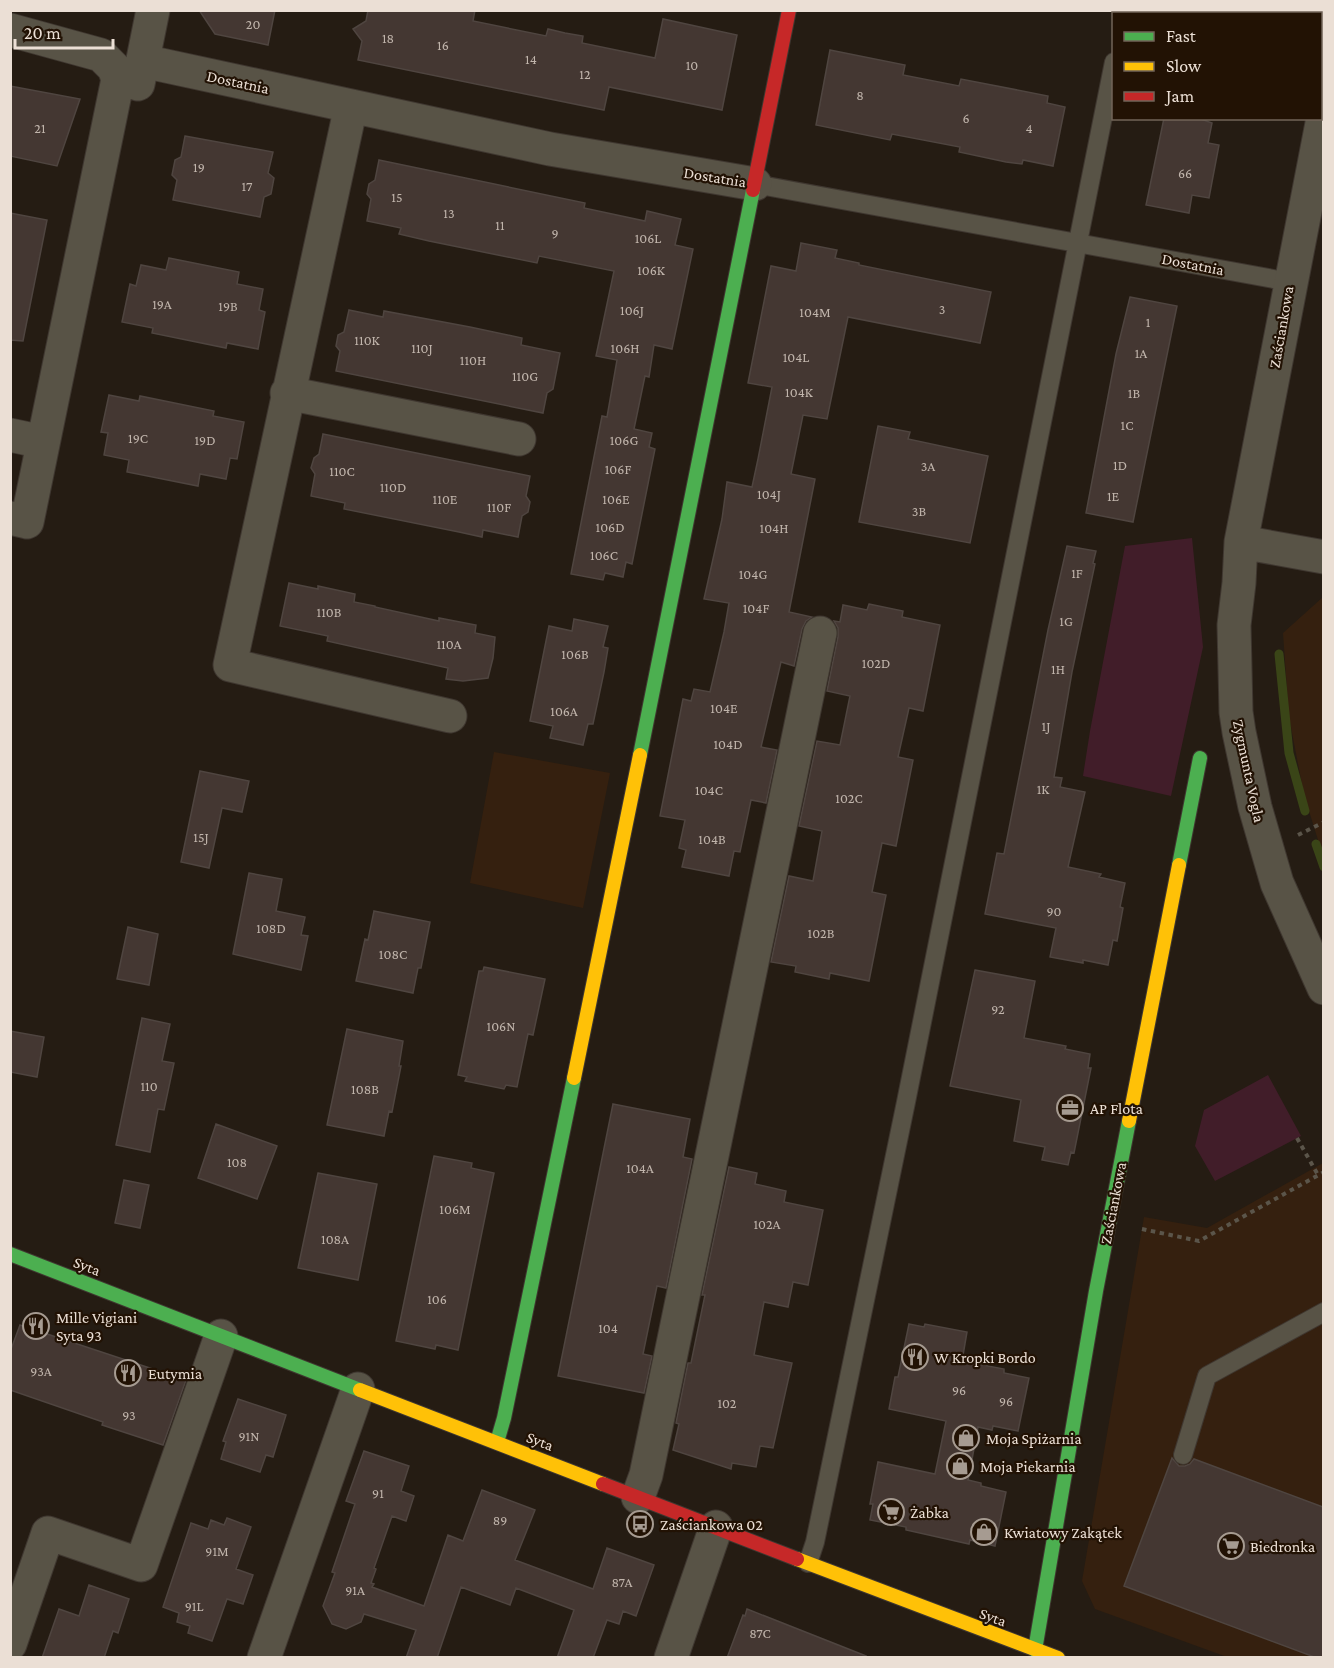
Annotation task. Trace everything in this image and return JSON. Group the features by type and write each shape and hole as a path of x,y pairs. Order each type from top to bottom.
{"street":[{"path":"59,480 153,10"},
{"path":"496,1442 504,1418 606,926 789,10"},
{"path":"10,30 101,55 114,68 118,79 27,522 10,518"},
{"name":"Dostatnia","path":"142,62 550,150 755,184"},
{"path":"351,106 287,393 230,665 450,716"},
{"name":"Zaściankowa","path":"1241,542 1322,120"},
{"path":"287,393 519,439"},
{"path":"10,435 43,442"},
{"path":"1241,542 1323,557"},
{"name":"Zygmunta Vogla","path":"1241,542 1234,625 1236,712 1239,732 1255,807 1277,883 1323,988"},
{"path":"639,1497 646,1475 820,633"},
{"name":"Zaściankowa","path":"1035,1654 1109,1222 1200,758"},
{"name":"Syta","path":"10,1254 716,1527 1035,1654 1058,1658"},
{"path":"10,1644 48,1533 141,1565 221,1335"},
{"path":"264,1658 358,1389"},
{"path":"671,1658 716,1527"}],"lane":[{"path":"808,1563 906,1102 1112,68"},
{"name":"Dostatnia","path":"755,184 1290,282"},
{"path":"1183,1455 1207,1376 1323,1312"}],"path":[{"path":"1294,835 1302,835 1323,822"},
{"path":"1297,1138 1318,1175"},
{"path":"1109,1222 1199,1241 1323,1172"}],"shaded area":[{"path":"1192,538 1203,647 1171,796 1083,776 1125,546"},
{"path":"1323,597 1323,856 1304,795 1289,717 1283,633"},
{"path":"494,752 610,773 583,908 470,883"},
{"path":"1268,1075 1301,1136 1215,1181 1195,1146 1204,1110"},
{"path":"1323,1163 1323,1657 1227,1657 1095,1609 1082,1581 1144,1217 1207,1228"}],"building":[{"path":"199,10 275,10 268,45 215,34"},
{"path":"368,10 475,10 473,21 546,36 548,29 583,36 582,43 655,58 663,19 737,35 722,110 609,87 604,110 358,60 362,41 353,29 366,21"},
{"path":"830,50 905,65 903,75 959,86 961,79 1048,96 1047,103 1065,107 1053,166 1023,160 1022,164 1006,162 959,152 960,147 892,134 890,140 816,125"},
{"path":"10,86 80,99 57,166 10,156"},
{"path":"1164,120 1204,120 1212,123 1208,143 1219,145 1209,198 1192,195 1189,213 1146,205"},
{"path":"185,136 273,152 268,173 274,178 271,194 264,197 260,217 173,200 177,180 172,175 175,160 181,157"},
{"path":"379,160 585,203 584,208 645,221 647,211 681,219 675,245 693,249 672,349 654,345 649,377 645,376 634,429 652,433 649,447 655,449 632,564 626,562 623,577 605,573 603,580 571,574 602,416 607,417 617,360 596,356 614,271 539,256 537,263 399,234 401,228 367,221 371,199 367,194 369,184 375,180"},
{"path":"10,213 47,220 23,341 10,340"},
{"path":"801,243 837,250 835,258 859,263 859,265 991,292 980,343 848,317 827,419 803,415 791,474 815,479 789,612 812,617 806,621 802,629 794,666 781,662 761,747 777,750 766,803 751,800 740,852 734,851 729,876 682,867 686,850 679,848 685,820 660,816 683,699 691,701 694,689 710,692 724,632 729,603 704,599 722,519 727,482 752,487 758,459 772,387 748,383 771,266 796,271"},
{"path":"169,258 239,272 237,284 263,289 259,310 265,312 258,349 227,343 226,348 152,333 153,328 122,322 130,284 136,286 141,265 166,270"},
{"path":"1130,297 1177,306 1133,522 1086,513 1116,354"},
{"path":"349,310 383,317 384,311 470,327 522,338 521,345 560,353 553,389 547,393 543,413 336,371 340,351 336,346 338,335 344,332"},
{"path":"109,395 139,401 140,396 214,411 213,416 244,422 237,459 230,458 226,479 200,474 198,486 127,472 129,460 104,455 108,433 101,432"},
{"path":"878,426 910,432 908,439 988,456 970,543 859,522"},
{"path":"323,434 530,476 526,496 530,502 528,512 522,516 518,537 483,530 482,537 344,509 345,503 311,496 315,474 311,468 314,458 319,454"},
{"path":"1067,546 1096,551 1054,777 1062,778 1060,787 1085,792 1068,867 1101,874 1099,877 1125,883 1117,941 1113,940 1108,965 1050,957 1056,928 985,914 997,853 1004,854"},
{"path":"289,583 318,589 318,586 355,594 354,602 375,607 439,621 439,618 476,625 475,633 495,637 488,678 463,681 446,679 448,668 327,641 328,636 280,626"},
{"path":"869,604 903,611 902,617 940,625 923,711 909,708 898,757 913,760 896,846 882,843 872,892 886,895 869,981 830,973 829,979 795,972 796,966 771,962 789,876 813,881 822,831 799,826 817,741 840,745 850,696 827,691 838,637 838,628 834,621 840,622 843,605 867,610"},
{"path":"574,619 608,626 603,647 608,648 604,672 593,724 588,724 583,745 550,738 553,726 530,721 549,626 572,631"},
{"path":"200,771 249,781 242,812 222,808 209,868 181,862"},
{"path":"249,873 282,879 276,911 305,917 301,935 308,936 301,970 233,954"},
{"path":"374,911 430,922 421,968 418,968 413,993 356,981"},
{"path":"128,927 158,934 149,985 117,979"},
{"path":"484,967 545,979 533,1035 528,1034 517,1087 506,1085 504,1089 465,1081 467,1077 458,1075 479,971 483,971"},
{"path":"975,970 1035,981 1024,1038 1066,1046 1065,1049 1090,1054 1088,1068 1091,1068 1074,1153 1071,1152 1068,1165 1042,1160 1045,1147 1014,1141 1021,1100 950,1086"},
{"path":"142,1018 170,1024 162,1061 174,1063 164,1110 158,1109 150,1152 116,1145"},
{"path":"347,1029 403,1041 399,1066 401,1066 392,1112 389,1111 384,1136 327,1125"},
{"path":"10,1031 44,1037 37,1077 10,1072"},
{"path":"613,1104 690,1119 683,1157 692,1159 666,1288 657,1286 643,1354 652,1356 644,1393 558,1376"},
{"path":"216,1124 277,1146 257,1199 198,1178"},
{"path":"434,1156 472,1163 471,1168 494,1173 458,1350 436,1345 435,1349 396,1341"},
{"path":"729,1167 757,1173 755,1184 786,1191 784,1202 823,1210 808,1285 793,1282 788,1307 764,1302 754,1355 792,1363 773,1448 760,1446 756,1467 732,1463 731,1469 673,1450 679,1424 676,1423 688,1363 691,1363 705,1295 702,1295"},
{"path":"318,1173 377,1184 358,1280 298,1268"},
{"path":"124,1180 149,1185 140,1228 115,1223"},
{"path":"909,1324 924,1327 925,1324 967,1332 962,1361 1004,1369 1004,1373 1029,1378 1018,1431 993,1426 992,1430 978,1427 968,1480 981,1483 981,1486 1006,1492 995,1546 970,1540 969,1544 870,1520 873,1504 870,1504 878,1462 935,1474 946,1421 889,1409"},
{"path":"20,1325 186,1380 163,1445 102,1425 103,1422 10,1390 10,1352"},
{"path":"238,1399 286,1415 273,1457 266,1455 260,1472 221,1459 226,1442 223,1441"},
{"path":"364,1451 409,1466 401,1491 414,1496 406,1521 392,1516 374,1568 376,1569 371,1583 374,1584 372,1587 424,1606 448,1535 463,1541 482,1490 535,1510 515,1560 593,1589 607,1548 654,1565 636,1616 623,1611 619,1624 607,1620 593,1658 557,1658 574,1610 516,1588 510,1605 461,1587 437,1658 406,1658 416,1630 364,1614 361,1622 346,1629 332,1624 323,1606 355,1504 346,1501"},
{"name":"Biedronka","path":"1172,1458 1179,1466 1190,1464 1194,1459 1323,1507 1323,1658 1317,1658 1124,1586"},
{"path":"227,1518 251,1527 236,1569 253,1575 243,1604 227,1599 212,1641 188,1633 190,1626 177,1622 179,1613 163,1607 191,1523 208,1529 211,1520 224,1525"},
{"path":"89,1585 129,1599 118,1633 113,1631 104,1658 42,1658 59,1609 79,1616"},
{"path":"747,1609 866,1656 865,1658 727,1658"}],"waterway":[{"path":"1279,654 1289,753 1305,811"},
{"path":"1316,844 1324,867"}],"traffic: fast":[{"path":"640,755 753,190"},
{"path":"1179,865 1200,758"},
{"path":"497,1442 504,1418 574,1078"},
{"path":"1035,1650 1096,1291 1129,1121"},
{"path":"10,1254 360,1390"}],"traffic: slow":[{"path":"574,1078 640,755"},
{"path":"1129,1121 1179,865"},
{"path":"360,1390 603,1484"},
{"path":"797,1559 1058,1658"}],"traffic: jam":[{"path":"753,190 789,10"},
{"path":"603,1484 797,1559"}],"place":[{"name":"AP Flota","path":"1070,1108"},
{"name":"Mille Vigiani Syta 93","path":"36,1326"},
{"name":"W Kropki Bordo","path":"915,1357"},
{"name":"Eutymia","path":"128,1373"},
{"name":"Moja Spiżarnia","path":"966,1438"},
{"name":"Moja Piekarnia","path":"960,1466"},
{"name":"Żabka","path":"891,1512"},
{"name":"Zaściankowa 02","path":"640,1524"},
{"name":"Kwiatowy Zakątek","path":"984,1532"},
{"name":"Biedronka","path":"1231,1546"}]}
